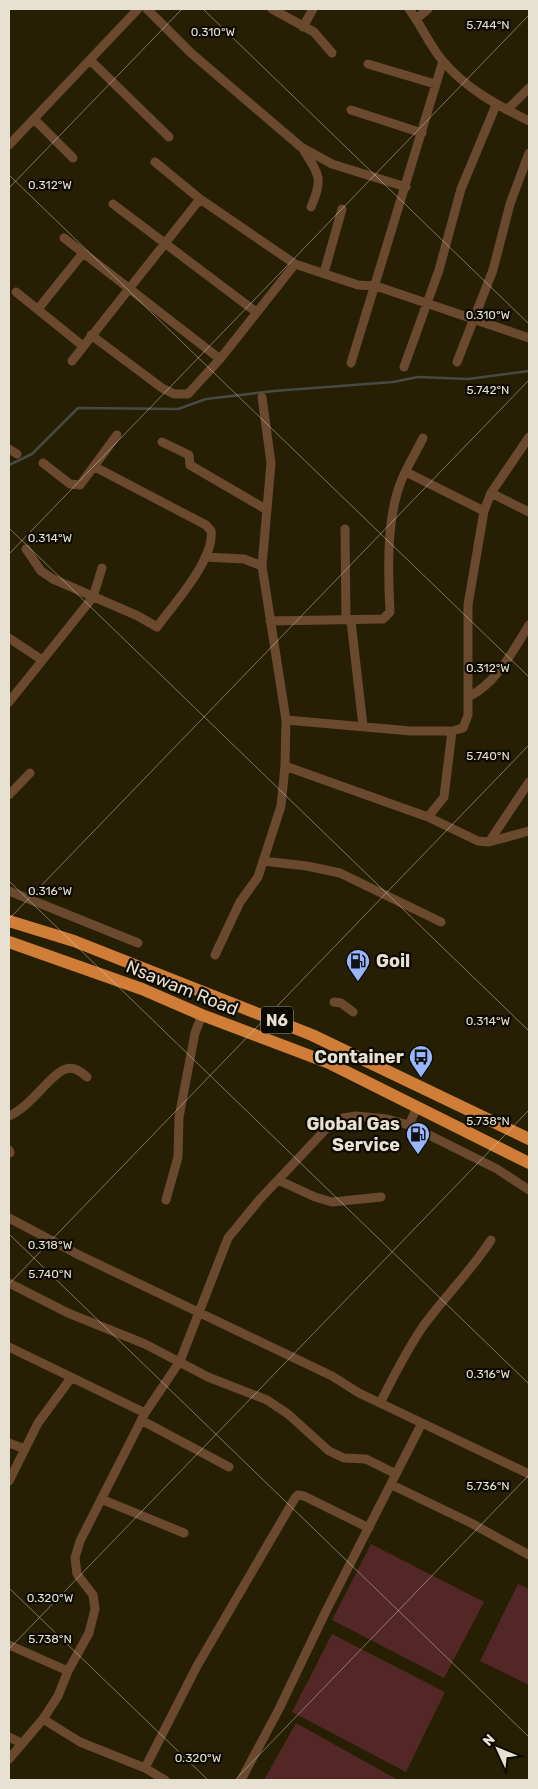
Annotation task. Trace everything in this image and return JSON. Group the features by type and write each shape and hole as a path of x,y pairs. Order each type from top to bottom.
{"highway":[{"name":"Nsawam Road","path":"9,921 74,941 312,1035 529,1139"},
{"name":"Nsawam Road","path":"9,942 142,989 202,1015 329,1063 529,1164"}],"street":[{"path":"9,145 138,9"},
{"path":"147,9 191,53 301,147 332,164 406,187"},
{"path":"272,9 314,32 332,53"},
{"path":"302,26 313,9"},
{"path":"409,9 443,61 462,81 496,106 529,121"},
{"path":"416,19 428,9"},
{"path":"90,60 168,138"},
{"path":"351,363 443,61"},
{"path":"368,64 435,84"},
{"path":"507,110 529,88"},
{"path":"404,368 439,270 462,189 496,106"},
{"path":"351,110 422,133"},
{"path":"34,119 73,158"},
{"path":"301,147 318,172 320,181 311,207"},
{"path":"458,362 492,270 510,204 529,152"},
{"path":"155,162 200,199 295,264 358,285 376,286 427,302 474,320 528,335"},
{"path":"72,361 164,242 200,199"},
{"path":"113,204 256,312"},
{"path":"324,273 342,210"},
{"path":"64,238 220,358"},
{"path":"38,309 84,254"},
{"path":"91,335 162,388 174,394 184,395 193,390 295,264"},
{"path":"16,292 83,346"},
{"path":"216,955 240,902 258,878 281,806 285,766 286,720 262,566 270,463 262,397"},
{"path":"43,463 70,484 80,485 117,435"},
{"path":"286,720 411,731 452,732 465,725 468,697 468,604 484,510 491,493 529,437"},
{"path":"270,621 384,619 390,612 388,575 393,515 401,481 423,438"},
{"path":"162,442 189,455 190,465 267,510"},
{"path":"26,549 41,571 53,579 144,618 157,627 186,588 205,557 211,535 206,525 95,466"},
{"path":"406,472 484,510"},
{"path":"491,493 529,512"},
{"path":"344,529 348,620 363,726"},
{"path":"205,557 244,559 262,566"},
{"path":"9,702 93,597 102,568"},
{"path":"468,697 479,692 490,682 529,625"},
{"path":"9,638 42,660"},
{"path":"428,817 444,797 452,732"},
{"path":"285,766 428,817 478,841 489,842 529,831"},
{"path":"9,795 30,773"},
{"path":"489,842 529,782"},
{"path":"263,860 340,873 441,922"},
{"path":"9,892 138,943"},
{"path":"334,1002 341,1003 353,1012"},
{"path":"166,1200 178,1156 179,1118 195,1033 202,1015"},
{"path":"9,1116 20,1110 64,1070 74,1069 87,1077"},
{"path":"409,1125 417,1107"},
{"path":"9,1759 43,1719 58,1696 68,1671 89,1633 95,1609 93,1595 77,1574 75,1558 80,1541 143,1417 180,1361 201,1312 215,1267 228,1238 260,1199 326,1129 343,1118 356,1116 387,1119 409,1125 497,1169 529,1190"},
{"path":"278,1180 315,1198 332,1202 381,1197"},
{"path":"9,1218 79,1255 201,1312 332,1376 380,1403 529,1474"},
{"path":"380,1403 409,1347 425,1324 477,1263 492,1240"},
{"path":"9,1283 68,1313 180,1361 208,1377 267,1400 288,1414 329,1451 344,1458 366,1459 396,1474"},
{"path":"9,1347 143,1417 229,1467"},
{"path":"9,1481 38,1423 71,1378"},
{"path":"241,1780 422,1423"},
{"path":"9,1442 25,1448"},
{"path":"392,1485 471,1523 529,1555"},
{"path":"145,1768 197,1666 295,1498 298,1495 304,1496 369,1528"},
{"path":"101,1499 184,1533"},
{"path":"9,1645 68,1671"},
{"path":"43,1719 80,1742 145,1768 166,1780"},
{"path":"9,1737 21,1743"}],"shaded area":[{"path":"371,1544 484,1602 444,1678 332,1620"},
{"path":"518,1584 529,1589 529,1685 480,1661"},
{"path":"332,1634 445,1692 406,1772 292,1712"},
{"path":"296,1723 398,1780 264,1780"}],"waterway":[{"path":"9,465 32,454 78,408 178,409 206,399 274,391 393,382 418,377 468,379 529,371"}],"place":[{"name":"Goil","path":"358,982"},
{"name":"Container","path":"421,1078"},
{"name":"Global Gas Service","path":"418,1155"}]}
